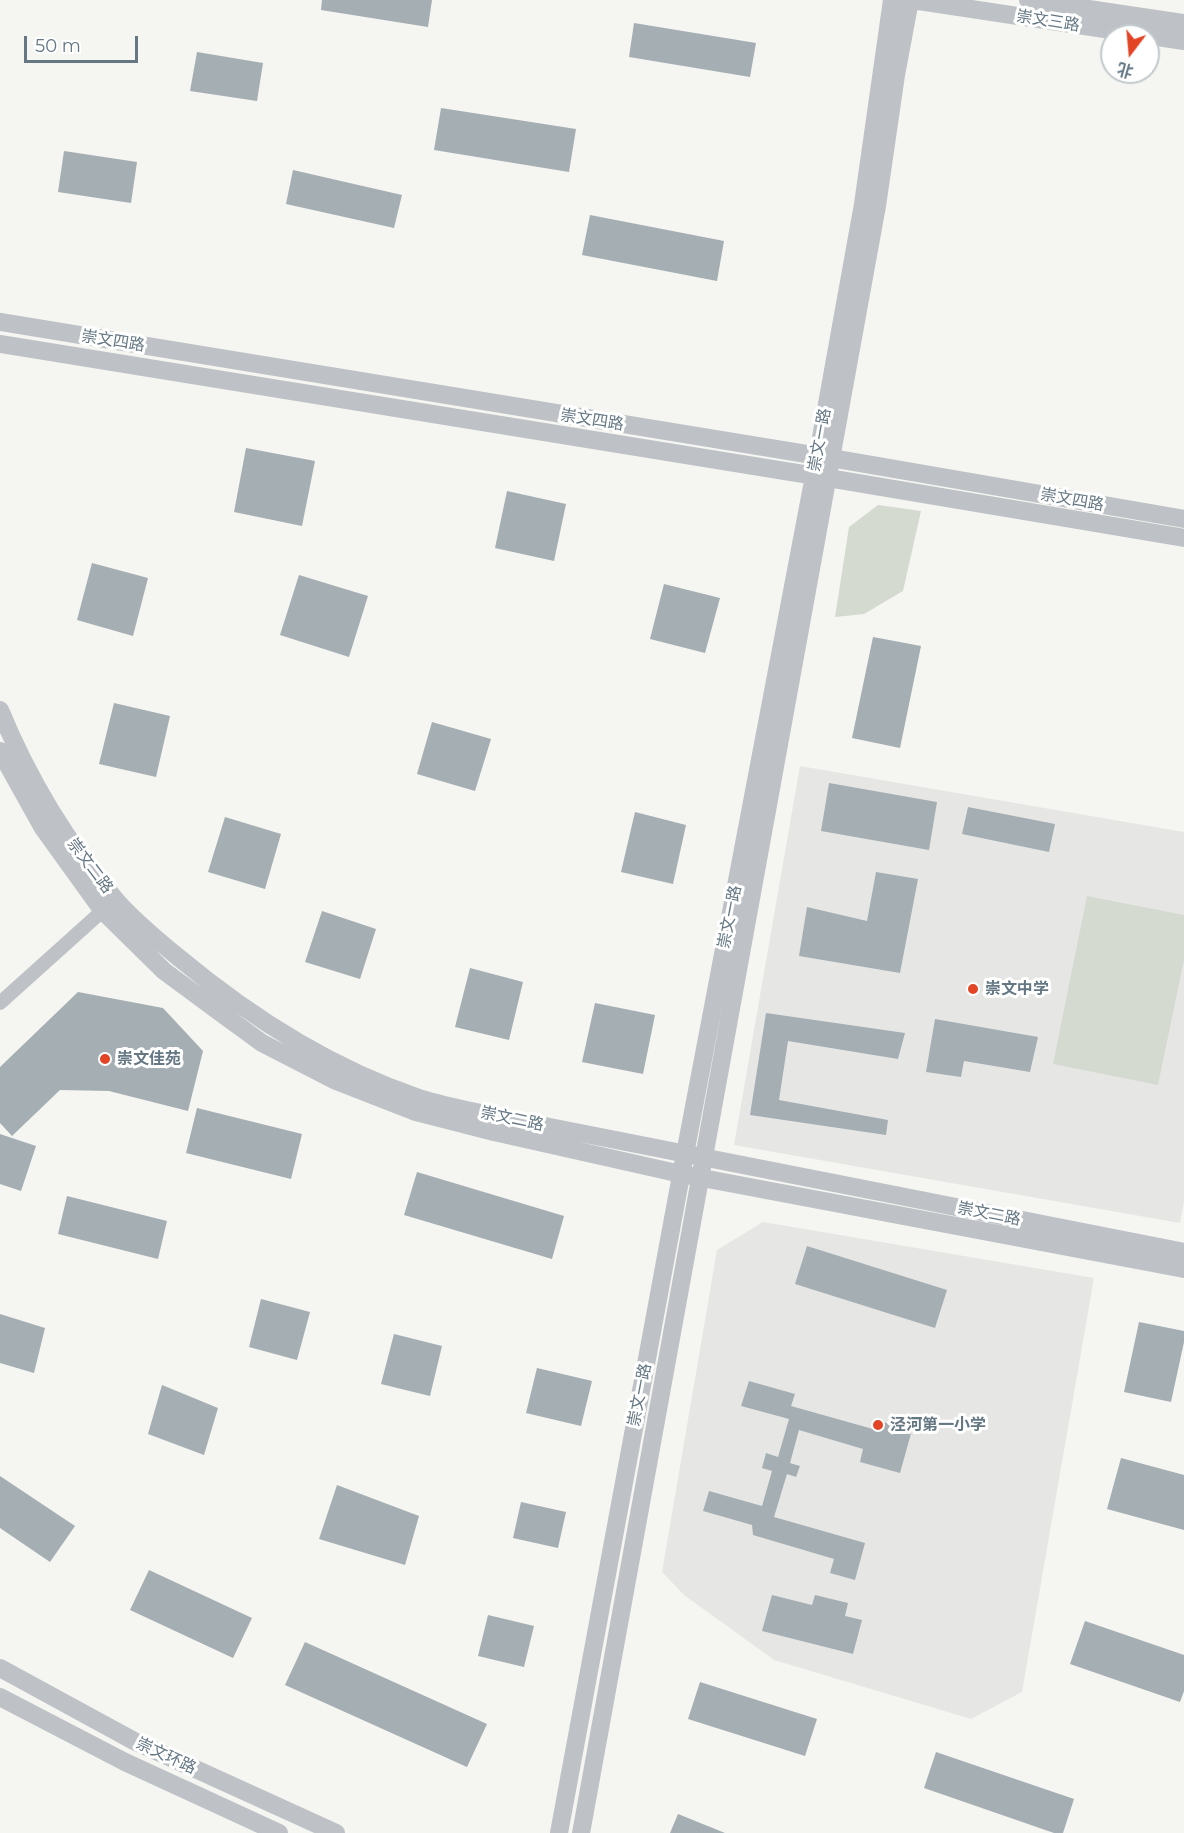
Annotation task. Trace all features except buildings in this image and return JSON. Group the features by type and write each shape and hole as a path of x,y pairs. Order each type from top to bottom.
{"street":[{"name":"崇文一路","path":"581,1833 704,1158 821,477 892,0"},
{"name":"崇文一路","path":"824,458 877,206 896,75 911,0"},
{"name":"崇文三路","path":"911,0 1184,41"},
{"name":"崇文三路","path":"1028,0 1184,23"},
{"name":"崇文四路","path":"0,322 1184,519"},
{"name":"崇文四路","path":"0,344 1184,538"},
{"name":"崇文一路","path":"559,1833 681,1174 821,477"},
{"name":"崇文二路","path":"0,710 39,793 109,905 153,936 207,981 270,1026 344,1068 420,1098 499,1117 1184,1252"},
{"name":"崇文二路","path":"0,751 43,828 164,970 262,1042 334,1080 416,1112 681,1174 1184,1269"},
{"path":"0,1003 109,905"},
{"name":"崇文环路","path":"0,1668 134,1741 336,1833"},
{"name":"崇文环路","path":"0,1697 125,1761 279,1833"}],"shaded area":[{"path":"878,505 921,511 903,591 864,614 835,617 849,527"},
{"name":"崇文中学","path":"800,766 1184,832 1184,1202 1180,1223 734,1145"},
{"path":"1087,896 1184,915 1184,960 1158,1085 1053,1064"},
{"name":"泾河第一小学","path":"763,1222 1094,1278 1022,1692 971,1719 774,1660 684,1595 662,1572 717,1250"}],"place":[{"name":"崇文中学","path":"973,989"},
{"name":"崇文佳苑","path":"105,1059"},
{"name":"泾河第一小学","path":"878,1425"}]}
